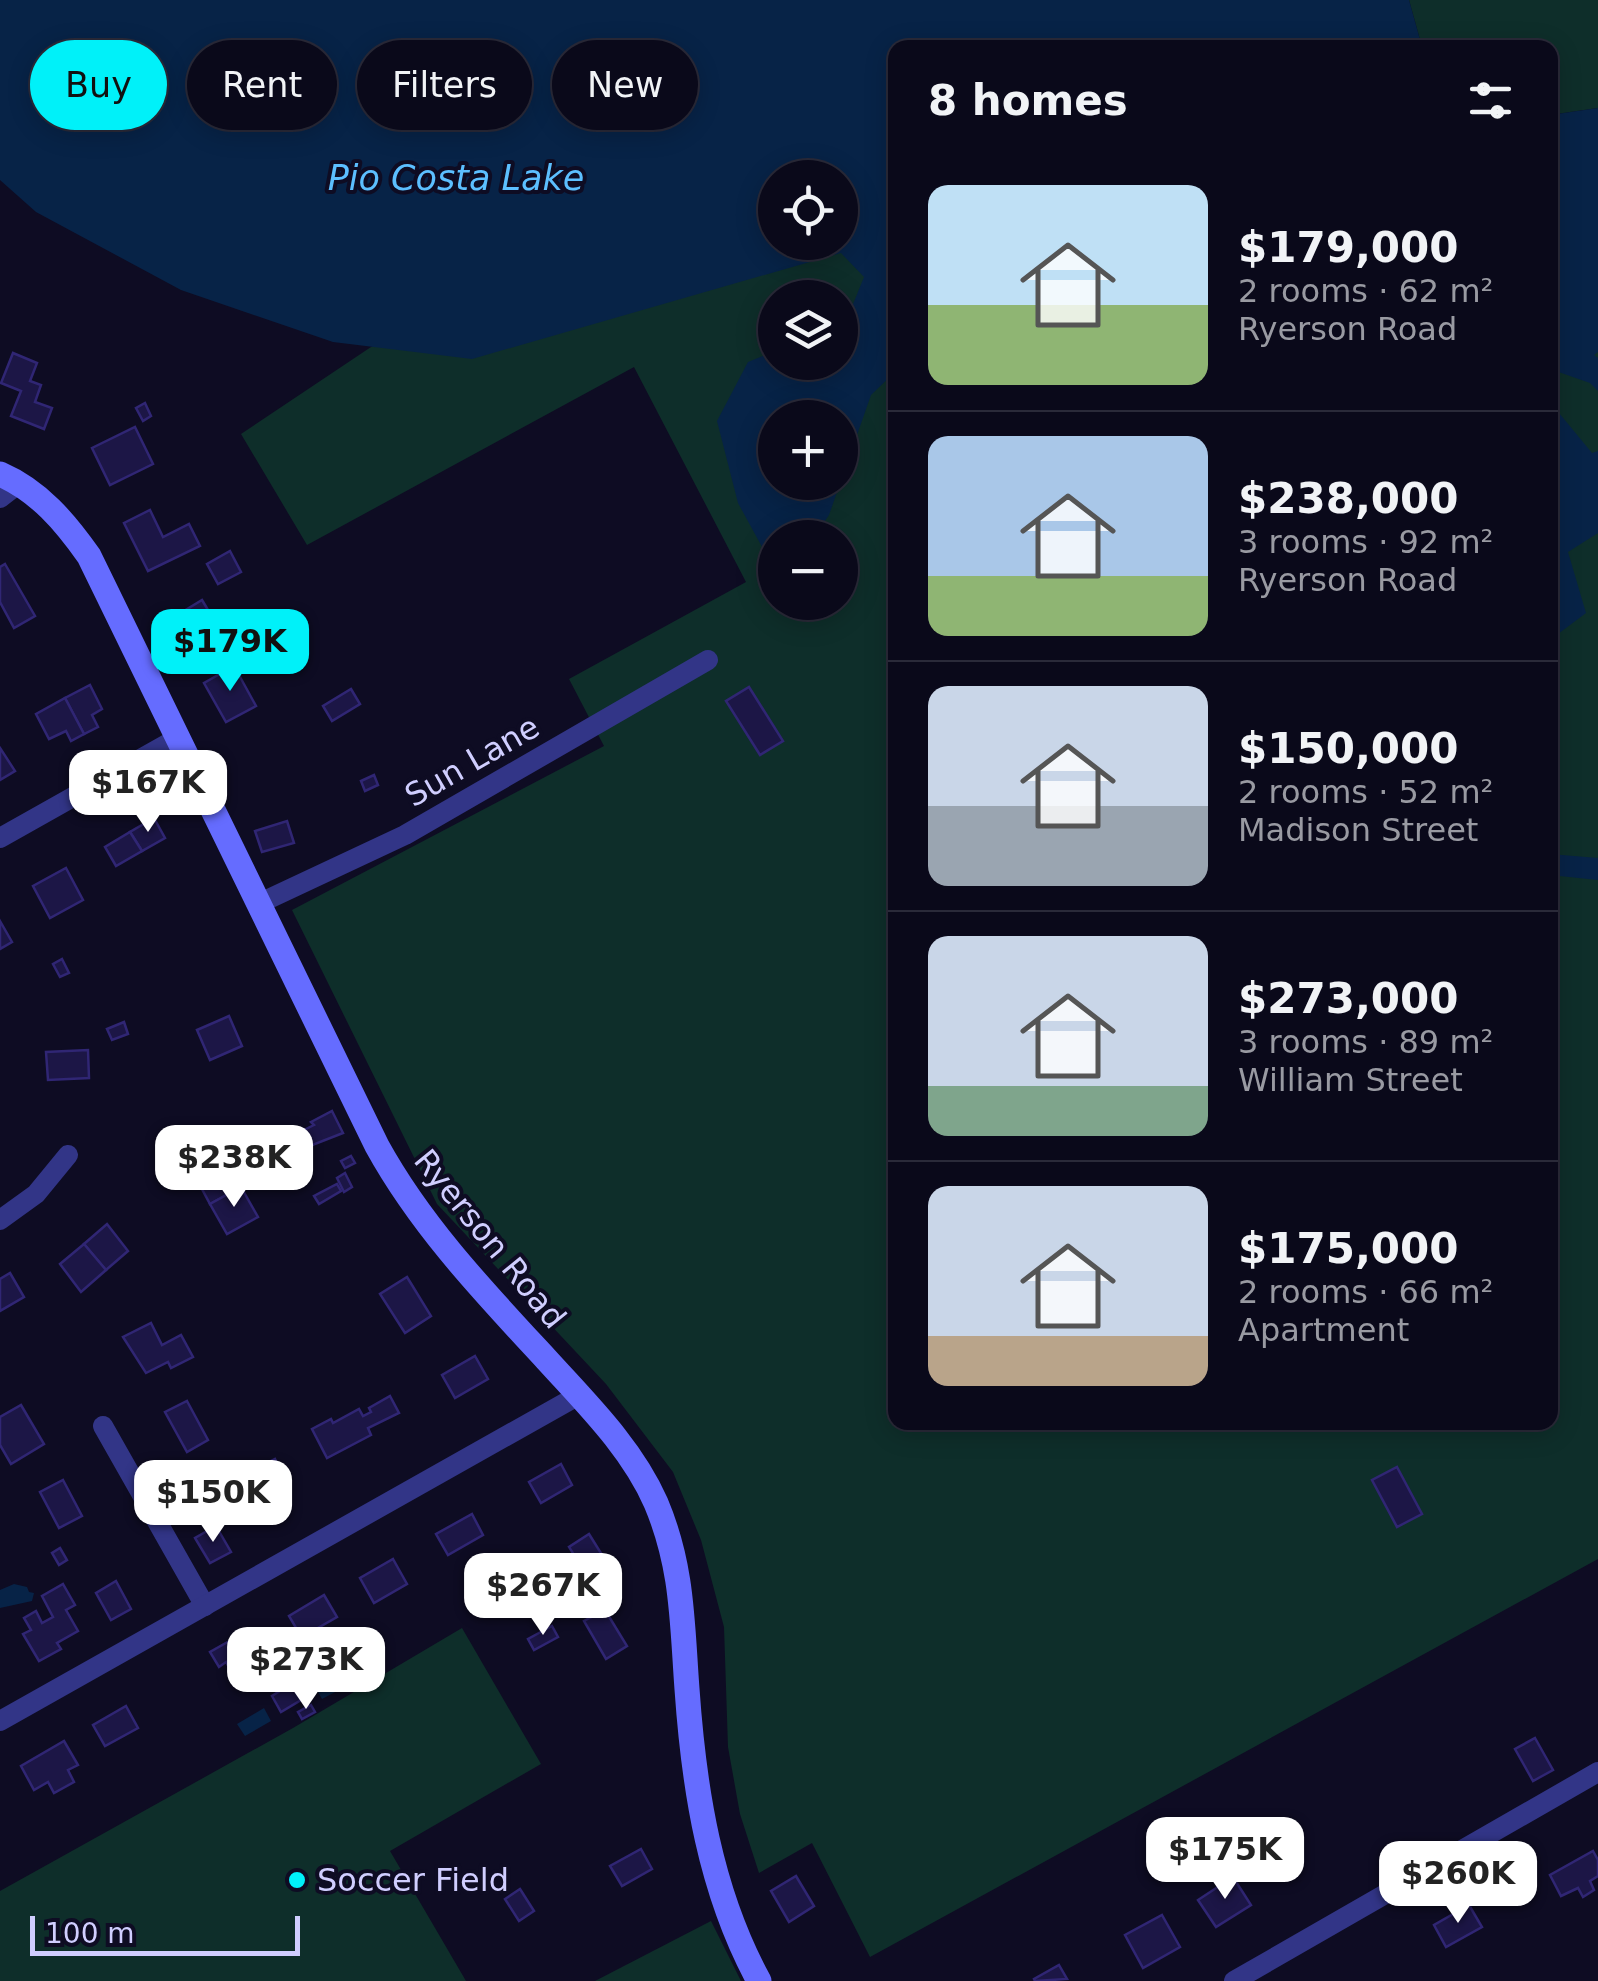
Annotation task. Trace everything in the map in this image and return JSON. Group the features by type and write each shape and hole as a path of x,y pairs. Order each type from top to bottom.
{"street":[{"name":"Ryerson Road","path":"6,485 42,499 89,556 376,1146 402,1192 456,1260 579,1395 635,1466 668,1533 682,1593 692,1753 707,1843 727,1914 758,1981"},
{"name":"Sun Lane","path":"260,903 405,835 708,660"},
{"path":"0,838 176,739"},
{"path":"0,1220 36,1194 68,1155"},
{"path":"0,1721 579,1395"},
{"path":"103,1426 205,1606"},
{"path":"1234,1981 1598,1772"}],"green space":[{"path":"1409,0 1598,0 1598,108 1558,114 1558,40 1420,40"},
{"path":"888,138 888,1430 1558,1430 1558,208 1598,187 1598,1559 870,1957 812,1843 759,1873 740,1814 728,1747 724,1627 701,1540 673,1472 606,1384 437,1204 292,910 604,746 569,679 746,582 634,367 307,545 241,434 371,347 758,188 758,260 858,260 858,163"},
{"path":"462,1628 541,1764 390,1851 466,1981 0,1981 0,1891 293,1728"},
{"path":"711,1921 741,1981 595,1981"}],"water":[{"name":"Pio Costa Lake","path":"0,0 1409,0 1420,40 888,40 888,379 871,395 858,432 858,400 758,400 758,500 834,500 826,520 758,520 758,540 738,503 717,421 748,362 758,358 758,380 858,380 858,292 864,277 848,260 858,260 858,160 758,160 758,260 817,260 472,359 333,342 181,290 36,212 0,180"},
{"path":"1598,108 1598,352 1594,355 1598,358 1598,391 1590,383 1558,372 1558,114"},
{"path":"1558,412 1592,453 1598,451 1598,533 1568,552 1586,613 1558,634"},
{"path":"1558,855 1598,858 1598,880 1558,876"},
{"path":"14,1584 34,1593 32,1601 0,1608 0,1590"},
{"path":"322,1663 337,1691 322,1699 306,1671"},
{"path":"264,1708 271,1721 245,1736 237,1724"}],"building":[{"path":"13,353 37,363 30,381 41,385 35,402 52,408 44,429 11,416 21,391 1,383"},
{"path":"145,403 151,416 143,421 136,408"},
{"path":"135,427 153,464 110,485 92,448"},
{"path":"150,510 163,537 189,524 200,546 148,571 124,523"},
{"path":"230,551 241,572 218,584 207,564"},
{"path":"5,564 35,616 14,628 0,602 0,567"},
{"path":"202,600 223,635 191,654 171,619"},
{"path":"234,666 256,706 226,722 204,683"},
{"path":"90,685 102,709 92,715 98,727 84,734 65,698"},
{"path":"749,687 783,741 760,755 726,701"},
{"path":"351,689 360,704 332,721 323,706"},
{"path":"65,698 84,734 71,741 66,731 49,739 36,714"},
{"path":"0,748 15,771 0,780"},
{"path":"374,775 378,785 365,791 361,781"},
{"path":"154,818 165,838 142,851 130,832"},
{"path":"287,821 294,843 262,852 255,831"},
{"path":"130,832 142,851 116,866 105,847"},
{"path":"66,868 83,900 50,918 33,886"},
{"path":"0,921 12,942 0,949"},
{"path":"62,959 69,973 60,977 53,964"},
{"path":"229,1016 242,1046 210,1060 197,1030"},
{"path":"124,1022 128,1034 112,1040 107,1029"},
{"path":"88,1050 89,1078 48,1080 46,1052"},
{"path":"332,1111 343,1133 310,1146 302,1131"},
{"path":"351,1156 355,1163 345,1168 341,1161"},
{"path":"225,1161 241,1187 210,1204 195,1176"},
{"path":"345,1173 352,1187 344,1192 337,1178"},
{"path":"337,1184 341,1191 319,1204 314,1196"},
{"path":"241,1187 258,1217 227,1234 210,1204"},
{"path":"107,1224 128,1251 106,1270 84,1244"},
{"path":"84,1244 106,1270 81,1292 60,1264"},
{"path":"10,1273 24,1297 0,1311 0,1279"},
{"path":"407,1277 431,1316 405,1333 380,1294"},
{"path":"151,1323 162,1345 181,1335 193,1357 171,1368 168,1362 146,1373 123,1337"},
{"path":"475,1356 488,1379 455,1398 442,1375"},
{"path":"390,1396 399,1413 368,1428 371,1435 327,1458 312,1429 359,1409 363,1416"},
{"path":"187,1401 208,1440 187,1452 165,1412"},
{"path":"21,1405 44,1444 11,1464 0,1445 0,1417"},
{"path":"275,1459 290,1487 239,1513 224,1485"},
{"path":"561,1464 572,1485 541,1503 529,1482"},
{"path":"1397,1467 1422,1514 1397,1527 1372,1480"},
{"path":"189,1475 198,1491 181,1501 171,1485"},
{"path":"63,1480 82,1516 59,1528 40,1492"},
{"path":"472,1514 483,1535 448,1555 436,1534"},
{"path":"216,1526 231,1552 210,1563 195,1538"},
{"path":"589,1534 609,1566 589,1579 569,1547"},
{"path":"60,1548 67,1560 59,1565 52,1553"},
{"path":"393,1559 407,1584 374,1603 360,1578"},
{"path":"116,1581 131,1609 111,1620 96,1593"},
{"path":"63,1584 75,1605 66,1610 78,1631 57,1643 61,1649 39,1661 23,1634 31,1630 24,1618 36,1611 42,1623 53,1617 42,1596"},
{"path":"324,1595 337,1617 318,1628 323,1635 306,1645 289,1616"},
{"path":"605,1610 627,1646 606,1659 584,1621"},
{"path":"552,1626 558,1637 534,1650 528,1639"},
{"path":"259,1629 268,1645 261,1649 263,1653 231,1671 226,1662 219,1667 210,1652 249,1630 252,1633"},
{"path":"290,1641 295,1650 287,1656 281,1646"},
{"path":"291,1684 301,1700 281,1712 272,1696"},
{"path":"311,1705 315,1712 302,1719 298,1712"},
{"path":"126,1706 138,1728 105,1746 93,1725"},
{"path":"1535,1738 1553,1770 1533,1781 1515,1749"},
{"path":"64,1741 78,1765 68,1770 74,1782 54,1793 48,1782 34,1790 21,1766"},
{"path":"641,1849 652,1869 622,1886 610,1866"},
{"path":"1593,1851 1598,1860 1598,1876 1590,1881 1594,1890 1583,1897 1578,1888 1561,1896 1550,1875"},
{"path":"796,1876 814,1906 789,1922 771,1891"},
{"path":"1233,1877 1251,1905 1216,1927 1198,1900"},
{"path":"520,1889 534,1911 519,1921 505,1899"},
{"path":"1469,1905 1482,1927 1446,1947 1434,1925"},
{"path":"1162,1915 1180,1947 1143,1968 1125,1935"},
{"path":"1059,1965 1067,1979 1035,1981 1034,1979"}],"place":[{"name":"Soccer Field","path":"297,1880"}]}
